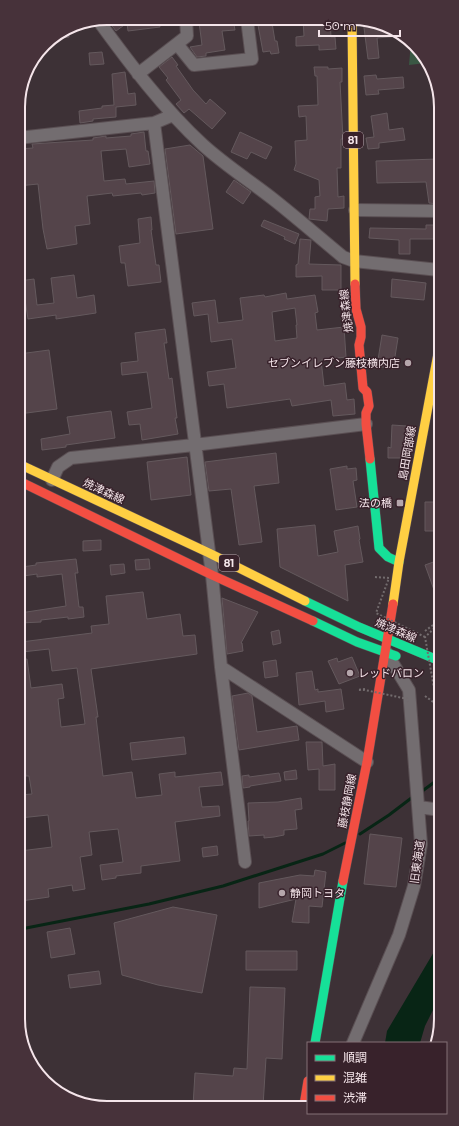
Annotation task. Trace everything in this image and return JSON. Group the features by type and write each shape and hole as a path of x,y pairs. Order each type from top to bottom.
{"main road":[{"name":"焼津森線","path":"352,25 355,210 354,261 356,309 359,314 362,340 359,345 363,388 367,392 368,406 366,413 366,424 379,548 388,557 399,562"},
{"name":"島田岡部線","path":"399,562 434,375"},
{"name":"焼津森線","path":"25,467 209,553 388,640 434,659"},
{"name":"81","path":"25,484 212,575 357,642 406,660"},
{"name":"藤枝静岡線","path":"315,1042 367,762 388,640 399,562"},
{"path":"305,1101 307,1088"}],"street":[{"path":"102,25 138,74 173,115 204,146 274,200 343,257 354,261 434,269"},
{"path":"138,74 188,36 187,25"},
{"path":"177,44 194,65 252,59 249,25"},
{"path":"25,137 154,122 173,115"},
{"path":"154,122 194,445 212,575 221,666 246,862"},
{"path":"355,210 434,211"},
{"path":"52,480 58,467 71,458 366,424"},
{"name":"旧東海道","path":"353,1042 399,935 414,886 421,844 409,690 386,652"},
{"path":"221,666 367,762"},
{"path":"419,804 434,808"}],"path":[{"path":"375,577 388,578 376,613 425,637"},
{"path":"425,631 434,625"},
{"path":"425,637 434,629"},
{"path":"425,637 434,688"},
{"path":"365,689 358,690 407,698 408,702"},
{"path":"425,696 434,702"}],"shaded area":[{"path":"410,49 421,64 409,65"},
{"path":"434,952 434,1008 425,1026 420,1042 385,1042 387,1031"}],"building":[{"path":"111,25 124,25 116,31"},
{"path":"127,25 160,25 160,27 128,31"},
{"path":"199,25 234,25 235,30 222,31 225,50 206,53 206,56 197,57 190,47 202,45"},
{"path":"258,25 272,25 279,53 271,54 270,51 263,52"},
{"path":"303,25 330,25 331,37 335,37 336,49 319,50 319,45 296,46 296,37 304,36"},
{"path":"364,26 384,31 394,36 377,38 379,58 368,59"},
{"path":"102,52 104,64 90,65 89,53"},
{"path":"172,57 178,65 176,66 193,90 206,104 210,99 226,113 212,129 189,109 184,113 176,104 181,100 166,80 168,78 159,67"},
{"path":"314,67 328,67 328,69 342,68 342,82 340,82 343,139 341,139 341,168 337,168 338,197 344,196 344,208 328,209 327,221 309,219 310,209 315,209 315,197 320,196 319,180 294,170 296,164 295,141 307,140 306,116 299,117 298,106 318,105 317,76 315,76"},
{"path":"125,72 128,94 135,93 136,105 116,107 116,117 93,119 93,121 80,123 79,111 114,105 112,74"},
{"path":"376,75 377,79 403,77 404,88 378,90 379,94 366,95 364,76"},
{"path":"387,113 389,130 403,128 405,140 379,143 379,148 368,149 366,138 374,137 371,116"},
{"path":"144,132 146,151 148,151 150,164 129,167 126,149 101,151 104,181 125,179 126,184 154,181 155,193 113,196 112,193 87,196 90,224 75,226 77,244 47,249 43,229 38,184 25,185 25,149 33,148 32,144 93,140 93,138 106,136 106,138 131,136 131,134"},
{"path":"240,132 272,147 266,159 251,152 247,159 231,152"},
{"path":"190,145 203,156 213,229 176,234 165,149"},
{"path":"434,159 434,204 429,203 426,182 377,183 376,161"},
{"path":"234,180 251,192 243,204 226,192"},
{"path":"151,217 151,230 156,265 159,265 161,282 128,286 125,263 121,263 119,246 140,243 138,219"},
{"path":"264,220 299,234 295,244 284,239 285,237 261,226"},
{"path":"426,225 434,225 434,239 410,239 410,254 399,254 399,240 369,238 370,228 426,229"},
{"path":"300,239 311,240 309,264 341,265 341,290 322,290 322,276 296,277 296,265 298,264"},
{"path":"74,275 77,298 94,295 96,313 56,319 56,315 28,319 25,300 25,280 34,279 37,305 54,303 51,278"},
{"path":"392,279 426,283 424,300 391,297"},
{"path":"286,293 287,299 315,295 318,312 315,313 317,330 344,327 346,357 321,360 324,386 345,383 347,400 354,399 355,414 333,416 331,400 292,406 290,399 227,408 224,384 209,386 207,372 236,368 232,339 211,342 208,314 194,316 192,303 215,300 218,323 243,320 240,298 264,295 265,297","holes":["295,308 297,338 275,341 272,312"]},
{"path":"165,329 167,343 164,343 169,379 172,378 177,418 175,418 178,434 142,440 140,424 129,425 127,412 152,408 147,372 122,375 121,363 138,361 135,333"},
{"path":"382,335 398,338 393,369 377,366"},
{"path":"49,350 57,409 25,413 25,353"},
{"path":"111,411 115,438 42,450 41,439 70,434 67,417"},
{"path":"392,425 407,426 406,436 404,436 403,458 388,458 388,447 391,448"},
{"path":"276,453 279,483 254,486 262,542 239,545 231,489 209,491 205,462"},
{"path":"187,457 191,495 151,500 147,462"},
{"path":"347,466 347,469 356,468 357,480 353,481 357,507 336,510 330,469"},
{"path":"425,502 434,502 434,531 425,531"},
{"path":"315,525 318,556 338,552 334,531 358,526 363,562 345,565 348,601 280,567 277,529"},
{"path":"101,540 101,550 83,551 83,541"},
{"path":"76,559 78,573 75,573 79,607 83,607 84,617 68,619 68,617 41,620 41,622 25,623 25,612 66,606 62,574 37,577 37,574 25,576 25,567 36,565 36,563"},
{"path":"149,559 150,569 136,570 135,560"},
{"path":"434,562 434,590 425,565"},
{"path":"124,564 125,573 111,575 110,565"},
{"path":"143,592 147,619 180,614 183,636 195,635 197,654 91,669 98,717 96,717 103,776 132,772 136,798 162,795 159,774 175,772 175,777 221,772 223,785 199,787 202,807 219,806 220,816 175,822 180,861 141,866 141,873 116,876 116,878 102,880 100,865 123,862 118,829 89,832 92,855 80,857 85,889 73,891 72,885 48,889 49,897 25,900 25,850 52,847 48,815 25,817 25,795 32,794 29,776 26,776 25,768 25,659 27,659 31,688 62,684 64,698 58,699 61,727 85,724 77,668 52,671 49,649 25,652 25,641 92,633 91,626 109,624 106,596"},
{"path":"222,598 258,612 241,643 243,651 227,654"},
{"path":"279,630 281,643 273,645 271,632"},
{"path":"352,657 360,676 339,684 328,661 337,658 338,662"},
{"path":"276,660 278,676 265,678 263,662"},
{"path":"312,671 315,690 318,689 318,692 341,689 344,709 326,712 325,701 299,705 296,673"},
{"path":"248,693 252,696 257,732 297,726 299,740 239,750 232,696"},
{"path":"184,737 186,754 132,760 130,743"},
{"path":"306,742 322,742 323,766 335,764 335,790 319,790 319,769 308,770"},
{"path":"296,770 297,779 285,780 284,772"},
{"path":"279,773 281,781 243,788 242,776 249,775 249,777"},
{"path":"301,798 302,809 295,810 297,829 284,830 284,835 274,837 264,838 264,835 249,836 248,803 278,802"},
{"path":"370,834 402,838 396,887 364,884"},
{"path":"217,846 218,855 203,857 202,848"},
{"path":"315,870 326,872 322,907 309,906 309,923 292,922 296,899 259,908 259,883 300,875 314,876"},
{"path":"173,907 217,915 202,993 158,985 122,975 114,923"},
{"path":"70,928 75,954 51,958 47,932"},
{"path":"246,951 297,951 297,970 246,970"},
{"path":"99,971 101,984 70,988 68,975"},
{"path":"250,987 285,988 282,1059 266,1058 263,1101 193,1101 195,1073 233,1076 234,1068 247,1069"}],"waterway":[{"path":"421,792 434,782"},
{"path":"360,834 414,796"},
{"path":"25,928 149,904 223,886 323,854 345,843"}],"traffic: fast":[{"path":"370,459 379,548 388,557 399,562"},
{"path":"305,601 359,627 434,658"},
{"path":"313,621 357,642 396,656"},
{"path":"315,1042 343,881"}],"traffic: slow":[{"path":"352,25 355,284"},
{"path":"393,604 399,562 434,375"},
{"path":"25,467 209,553 305,601"}],"traffic: jam":[{"path":"355,284 356,309 361,327 359,345 363,388 367,392 369,406 366,413 366,424 370,459"},
{"path":"25,484 212,575 313,621"},
{"path":"343,881 367,762 393,604"},
{"path":"305,1101 307,1087"}],"place":[{"name":"セブンイレブン藤枝横内店","path":"408,363"},
{"name":"法の橋","path":"400,503"},
{"name":"レッドバロン","path":"350,673"},
{"name":"静岡トヨタ","path":"282,893"}]}
